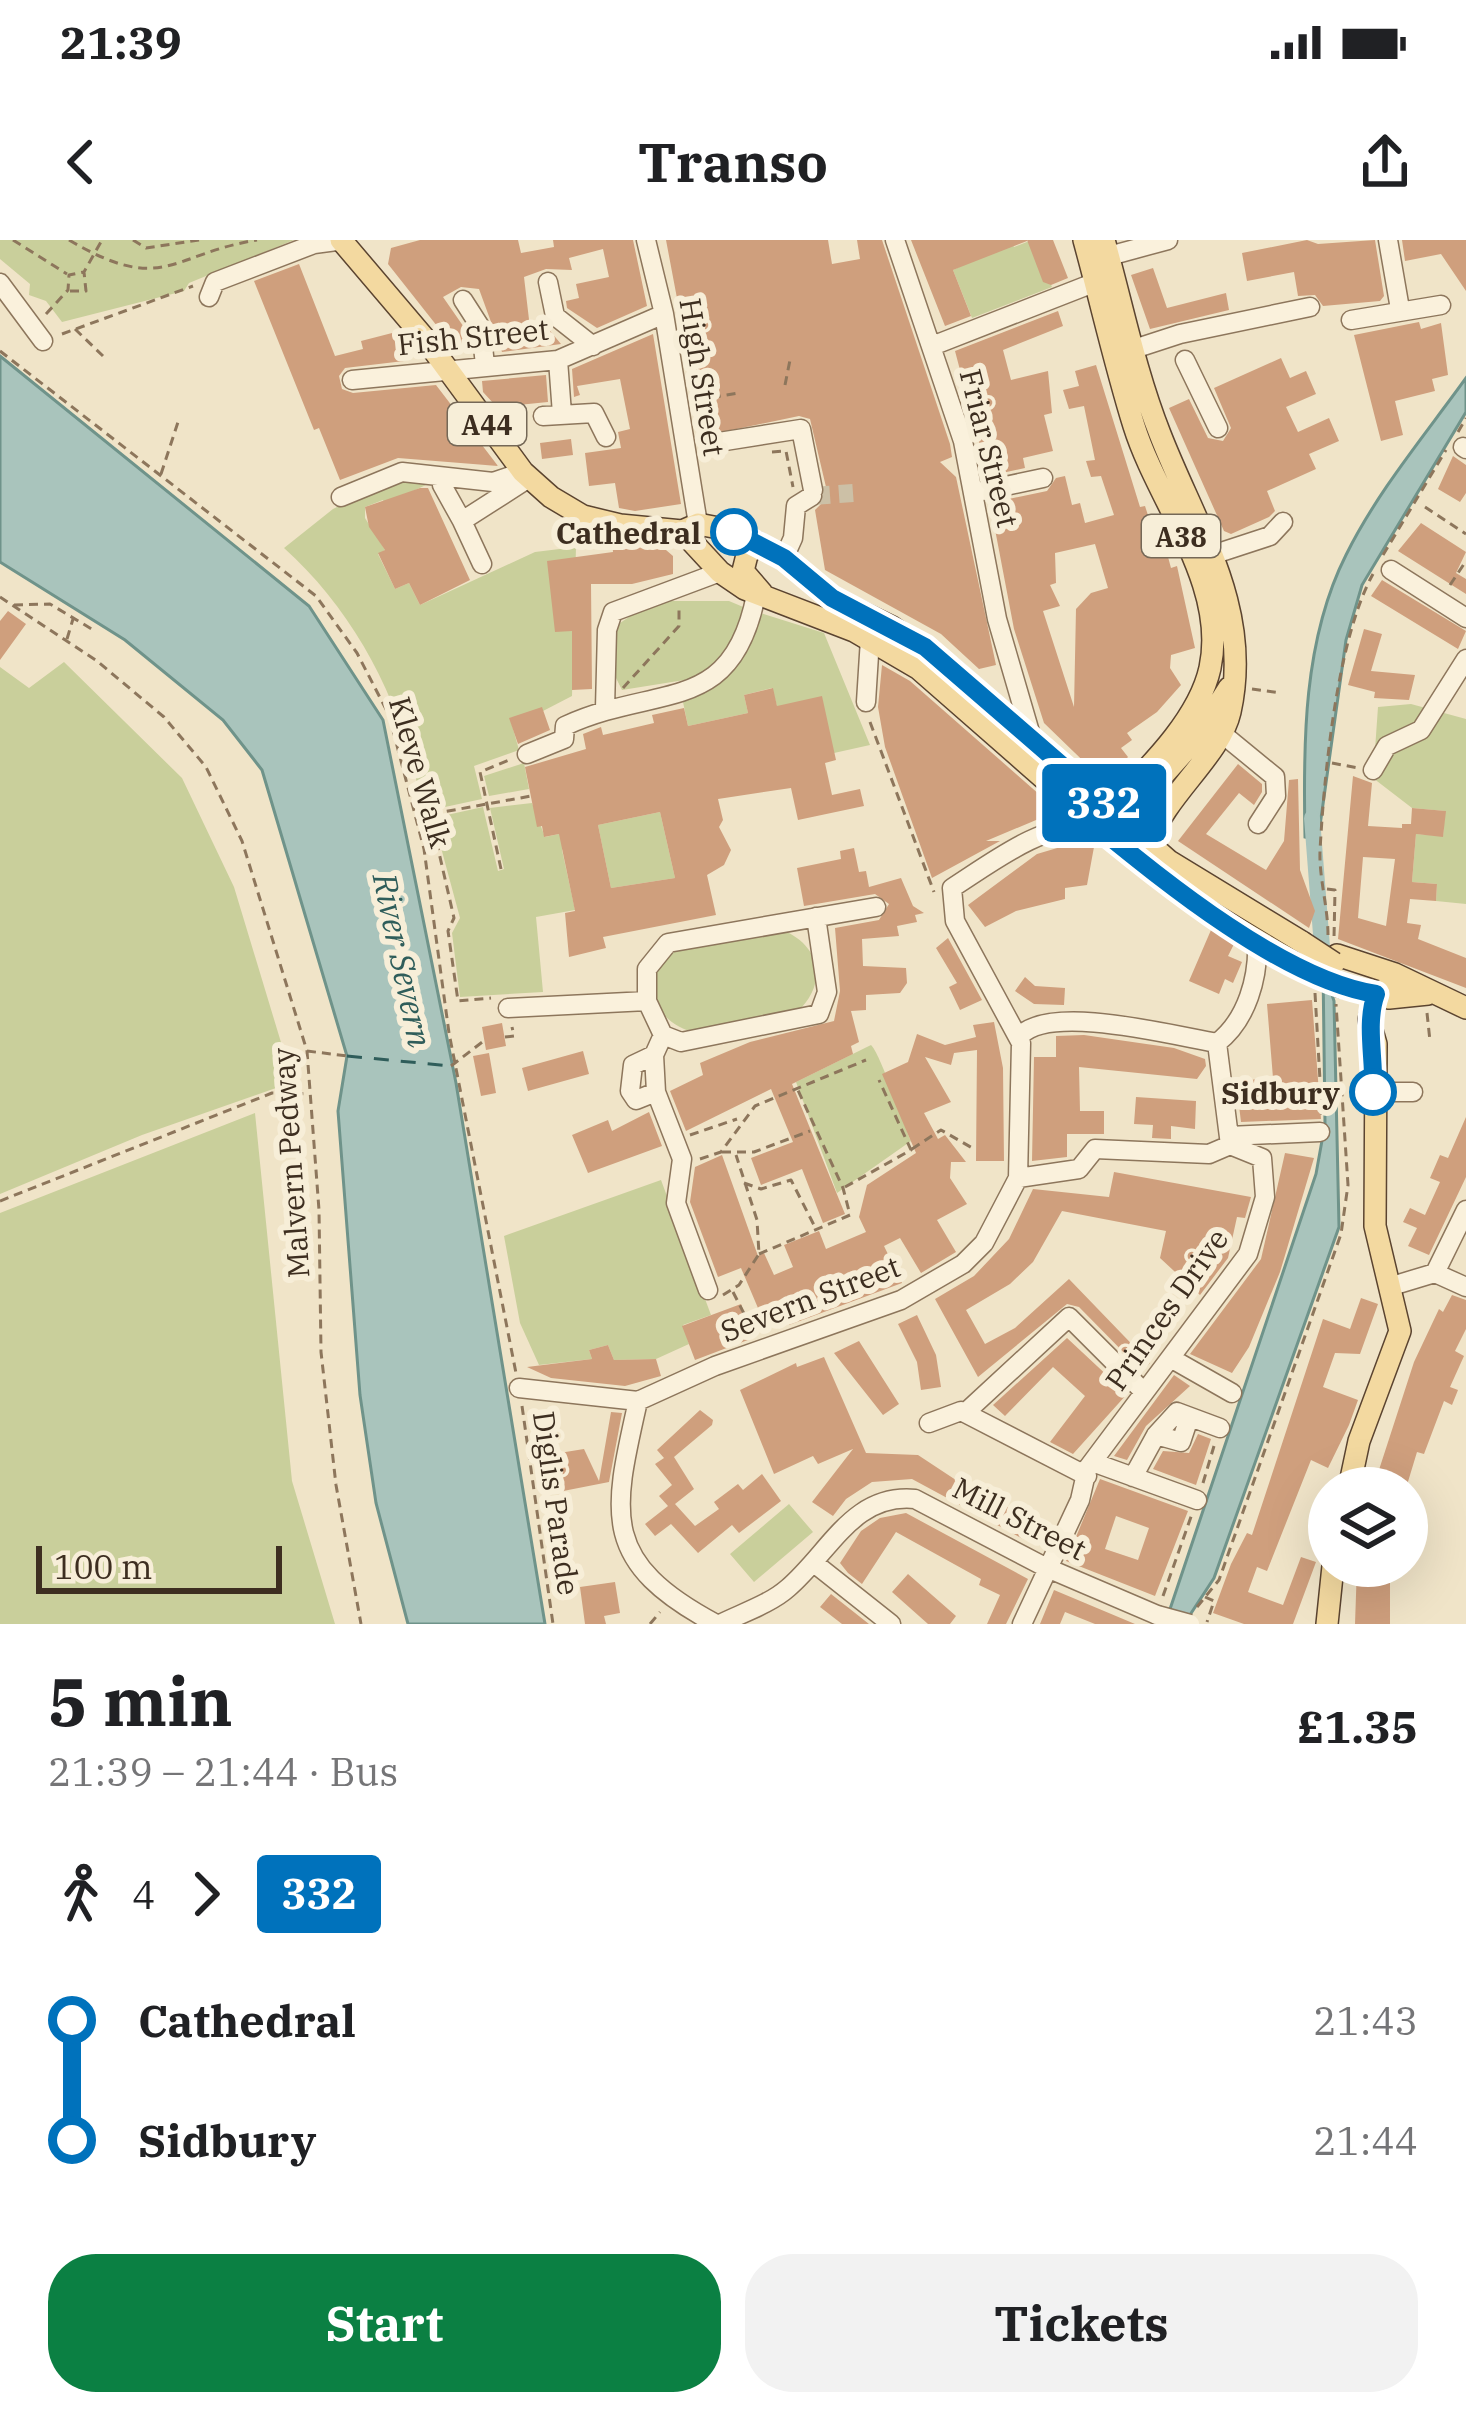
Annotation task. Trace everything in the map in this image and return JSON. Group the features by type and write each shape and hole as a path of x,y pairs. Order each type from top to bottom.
{"main road":[{"name":"A44","path":"342,240 526,475 583,516 690,527 758,543 787,560 813,583 925,647 1034,743 1210,913 1257,940 1384,993"},
{"name":"A38","path":"1084,240 1135,430 1202,585 1214,642 1201,694 1109,817"},
{"name":"A38","path":"1106,248 1159,431 1212,555 1237,635 1229,716 1171,796 1149,843"},
{"name":"A44","path":"690,527 720,572 762,596 870,639 1344,985 1384,993 1428,994 1466,1008"},
{"path":"758,543 747,555 743,571 762,596 794,582 787,560"},
{"path":"1109,817 1199,735 1233,682"},
{"path":"1353,1467 1400,1331 1375,1226 1373,1092 1384,993"},
{"path":"1322,1619 1329,1587"}],"street":[{"path":"212,289 314,244 342,240"},
{"name":"High Street","path":"646,240 664,314 690,527"},
{"name":"Friar Street","path":"895,240 963,441 972,506 1034,743"},
{"path":"1106,248 1168,240"},
{"path":"1388,240 1400,309"},
{"path":"548,282 555,316 602,342"},
{"path":"932,346 1096,282"},
{"path":"0,283 44,341"},
{"path":"463,301 482,328 485,364"},
{"path":"1351,320 1441,304"},
{"path":"1134,349 1310,307"},
{"name":"Fish Street","path":"352,380 443,367 558,360 664,314"},
{"path":"1185,359 1218,428"},
{"path":"558,360 552,415 594,412 606,436"},
{"path":"719,442 760,442 801,428 807,498 787,560"},
{"path":"341,497 402,472 493,482 526,475"},
{"path":"462,521 526,475"},
{"path":"972,506 1043,478"},
{"path":"442,485 482,565"},
{"path":"1212,555 1270,536 1283,522"},
{"path":"1391,570 1466,618"},
{"path":"605,708 607,631 614,612 720,572"},
{"path":"525,754 564,739 565,726 605,708 713,680 736,656 762,596"},
{"path":"866,702 870,639"},
{"path":"1372,770 1387,746 1421,730 1466,659"},
{"path":"984,699 1004,695 1013,675"},
{"path":"1220,732 1275,777 1276,796 1258,824"},
{"path":"1109,817 1066,825 1017,846 952,888 955,921 1020,1036 1040,1023 1088,1013 1217,1043"},
{"path":"708,1290 679,1221 676,1203 682,1168 678,1142 656,1092 654,1055 663,1035 647,1000 647,969 668,944 876,907"},
{"path":"663,1035 688,1042 819,1014 827,992 815,917"},
{"path":"1229,1140 1217,1043 1240,1018 1257,976 1257,940"},
{"path":"1257,976 1313,960"},
{"path":"508,1008 647,1000"},
{"name":"Severn Street","path":"519,1388 638,1401 761,1349 901,1300 963,1264 994,1228 1018,1178 1020,1036"},
{"path":"1373,1092 1413,1092"},
{"path":"1018,1178 1079,1169 1095,1149 1209,1154 1229,1140 1320,1132"},
{"name":"Princes Drive","path":"1022,1624 1091,1470 1248,1254 1265,1197 1262,1158 1229,1140"},
{"path":"1435,1273 1466,1210"},
{"path":"1392,1286 1435,1273 1466,1288"},
{"path":"929,1423 963,1412 1070,1317 1144,1392"},
{"path":"1174,1360 1232,1393"},
{"name":"Mill Street","path":"638,1401 616,1500 623,1533 655,1589 718,1624 784,1592 855,1514 892,1497 915,1499 1045,1567 1156,1615 1191,1619"},
{"path":"963,1412 1091,1470 1133,1478 1197,1501"},
{"path":"1133,1478 1156,1435 1177,1412 1220,1428"},
{"path":"814,1563 891,1624"}],"path":[{"path":"13,240 69,274 84,272"},
{"path":"69,240 92,254 152,269 186,264 229,242 255,241"},
{"path":"68,290 86,291 84,272 101,240"},
{"path":"132,240 165,248 199,240"},
{"path":"51,308 68,290 69,274"},
{"path":"44,341 212,289"},
{"path":"74,329 103,356"},
{"name":"Kleve Walk","path":"0,351 316,596 357,653 389,715 424,849 454,1065 513,1358"},
{"path":"784,385 790,360"},
{"path":"697,400 739,393"},
{"path":"1328,922 1319,855 1352,625 1367,584 1466,418"},
{"path":"160,476 178,422"},
{"path":"760,442 786,451 807,498"},
{"path":"1425,507 1466,534"},
{"path":"1439,602 1466,561"},
{"path":"623,688 680,626 679,589"},
{"name":"Malvern Pedway","path":"0,596 164,717 206,767 242,841 307,1051 321,1352 336,1486 362,1624"},
{"path":"14,605 50,604 94,632"},
{"path":"67,641 73,619"},
{"path":"1233,682 1281,692"},
{"path":"866,702 873,737 937,896"},
{"path":"501,869 480,772 525,754"},
{"path":"1330,763 1372,770"},
{"path":"423,783 454,918 448,931 458,1001 506,998 508,1008"},
{"path":"430,814 531,796"},
{"path":"1320,1132 1313,960 1335,890 1325,889"},
{"path":"1191,1619 1219,1580 1341,1234 1348,1185 1344,985"},
{"path":"1428,994 1430,1041"},
{"path":"505,1037 514,1036"},
{"path":"454,1065 484,1040"},
{"path":"307,1051 346,1056"},
{"path":"678,1142 711,1125 740,1120 796,1086 866,1060"},
{"path":"879,1080 911,1150"},
{"path":"708,1290 714,1298 732,1291 759,1254 850,1215 843,1188 812,1130 796,1086"},
{"path":"0,1201 272,1093 311,1094"},
{"path":"721,1152 740,1120"},
{"path":"682,1168 721,1152 736,1155 812,1130"},
{"path":"843,1188 941,1130 974,1149"},
{"path":"736,1155 757,1220 759,1254"},
{"path":"742,1182 761,1189 791,1180 817,1229"},
{"path":"732,1291 761,1349"},
{"name":"Diglis Parade","path":"519,1388 553,1624"},
{"path":"1205,1597 1214,1601 1207,1624"},
{"path":"650,1624 670,1600"}],"green space":[{"path":"0,240 294,240 189,283 184,291 62,322 46,301 29,295 30,284 0,259"},
{"path":"1032,240 1052,287 972,318 953,270 1011,242 1014,247"},
{"path":"393,479 426,480 426,485 398,498 393,522 383,500 365,507 365,518 385,550 378,554 395,589 409,583 420,605 535,552 576,547 572,696 543,711 510,718 519,750 474,766 482,799 431,810 427,782 417,783 398,717 368,655 330,598 284,548 333,509"},
{"path":"670,601 729,601 748,609 731,650 697,678 622,690 615,676 617,625 641,609"},
{"path":"757,612 824,633 870,745 834,753 777,706 772,688 744,695 748,713 688,726 683,702 715,687 734,669"},
{"path":"64,662 182,778 234,887 293,1082 142,1135 0,1194 0,667 29,688"},
{"path":"1411,704 1466,719 1466,904 1436,901 1437,884 1412,882 1416,834 1443,836 1445,811 1412,808 1373,778 1378,707"},
{"path":"524,763 529,789 489,796 484,776"},
{"path":"532,803 545,837 582,829 562,850 575,910 536,917 543,992 460,997 452,933 460,918 433,818 483,807 498,871 504,869 490,808"},
{"path":"660,812 675,878 611,888 598,825"},
{"path":"782,930 805,945 816,966 813,989 797,1012 696,1033 676,1025 661,1011 656,976 664,960 679,949 721,937"},
{"path":"871,1045 911,1141 837,1193 796,1082"},
{"path":"255,1113 292,1481 335,1624 0,1624 0,1213"},
{"path":"661,1180 711,1315 683,1325 689,1344 656,1359 614,1360 608,1345 589,1350 592,1359 539,1365 520,1323 504,1236"},
{"path":"789,1504 813,1532 754,1582 730,1554"}],"water":[{"name":"River Severn","path":"0,356 309,606 383,720 456,1083 545,1624 408,1624 376,1503 360,1395 338,1111 347,1056 262,770 223,720 125,640 0,562"},
{"path":"1466,378 1466,412 1362,585 1346,640 1318,840 1305,837 1309,693 1332,588 1372,509"},
{"path":"1323,967 1334,1001 1339,1227 1214,1578 1184,1624 1165,1624 1316,1174 1325,1124"}],"building":[{"path":"420,240 518,240 521,253 554,247 553,240 633,240 647,306 597,328 567,308 566,301 579,298 576,284 609,277 603,249 569,258 572,270 546,269 524,277 530,328 546,326 561,344 502,352 479,289 461,287 443,297 468,333 466,346 456,350 388,264 391,248"},
{"path":"666,240 828,240 832,264 860,259 857,240 882,240 950,444 952,457 940,462 956,477 996,665 979,669 941,634 825,570 815,510 824,501 826,487 810,419 799,416 703,436"},
{"path":"911,240 1027,241 953,270 971,316 945,326"},
{"path":"1027,240 1053,240 1068,278 1051,285 1043,282"},
{"path":"1307,240 1318,244 1375,240 1384,296 1380,301 1323,306 1315,295 1298,296 1294,272 1247,281 1242,253"},
{"path":"1402,240 1466,240 1466,291 1441,254 1405,261"},
{"path":"299,264 335,356 363,349 361,341 396,332 404,361 345,368 339,376 342,389 353,393 436,385 498,466 398,458 340,480 319,428 314,430 254,281"},
{"path":"1153,268 1167,308 1226,293 1229,310 1150,329 1131,275"},
{"path":"1058,311 1063,326 1003,350 1011,380 1048,371 1052,413 1044,415 1053,451 1023,458 1025,468 988,476 955,351"},
{"path":"1419,322 1421,329 1441,323 1448,375 1432,379 1435,391 1395,401 1403,435 1381,441 1354,335"},
{"path":"653,334 681,504 635,511 619,508 615,483 589,486 585,453 621,448 618,432 630,429 620,379 577,386 580,395 574,397 572,369"},
{"path":"1281,358 1290,378 1306,371 1316,394 1286,407 1298,432 1329,418 1339,441 1309,454 1316,469 1267,491 1275,511 1269,517 1231,534 1224,531 1169,408 1189,399 1208,438 1223,441 1231,428 1214,388"},
{"path":"1096,365 1140,507 1145,506 1155,537 1162,535 1171,568 1177,566 1195,648 1171,655 1170,668 1181,685 1157,712 1127,733 1132,740 1121,748 1128,757 1105,782 1044,723 1014,629 990,503 1047,491 1056,478 1065,476 1072,505 1080,503 1085,523 1114,515 1101,476 1091,477 1086,461 1095,460 1084,406 1069,409 1063,390 1079,386 1075,371","holes":["1095,544 1108,588 1091,593 1076,609 1074,707 1043,611 1060,606 1050,585 1056,583 1055,553"]},
{"path":"546,375 548,402 494,404 483,392 482,381"},
{"path":"571,439 573,455 542,459 540,443"},
{"path":"1453,456 1466,465 1466,493 1460,502 1438,489"},
{"path":"428,488 470,580 420,605 409,583 395,589 378,553 385,550 369,527 365,507"},
{"path":"1421,523 1466,552 1456,573 1466,579 1466,594 1398,551"},
{"path":"612,540 659,544 673,556 673,574 632,584 591,584 592,689 572,690 572,631 555,632 547,561 613,552"},
{"path":"1382,580 1466,631 1458,649 1371,596"},
{"path":"8,611 26,624 0,660 0,621"},
{"path":"1364,629 1382,634 1371,671 1415,675 1409,700 1374,698 1375,692 1348,685"},
{"path":"882,665 910,681 1040,795 1048,815 986,841 1000,841 932,878 885,747 878,707"},
{"path":"773,688 777,706 822,696 836,760 825,763 832,795 860,789 864,806 798,820 791,788 718,799 723,820 719,827 731,850 724,865 707,875 716,915 603,937 606,948 569,957 565,913 575,911 559,834 544,837 542,826 537,827 525,767 586,749 583,734 601,727 603,735 654,723 652,715 684,708 688,726 748,713 744,695","holes":["660,812 675,878 611,888 598,825"]},
{"path":"542,707 550,730 518,744 509,718"},
{"path":"1238,764 1262,784 1262,792 1254,805 1239,793 1206,834 1266,870 1284,841 1289,780 1298,779 1300,870 1315,911 1309,928 1178,841"},
{"path":"1353,776 1372,783 1368,826 1402,828 1402,824 1411,824 1412,808 1446,811 1443,837 1416,834 1412,882 1437,884 1436,901 1410,899 1407,923 1421,925 1418,939 1466,958 1466,988 1338,939","holes":["1363,857 1395,859 1386,926 1358,918"]},
{"path":"1074,843 1094,847 1087,885 1065,888 1065,899 1016,911 985,927 968,905 1037,854"},
{"path":"854,848 859,872 866,871 869,887 901,878 913,906 924,913 915,915 917,922 897,926 899,936 862,939 863,966 906,968 907,983 900,993 866,995 866,1010 851,1011 859,1042 851,1046 853,1054 792,1084 845,1214 823,1223 802,1169 761,1185 751,1158 793,1142 771,1089 686,1131 670,1091 703,1075 700,1063 750,1042 834,1021 840,991 835,928 879,920 889,904 875,894 804,906 797,868 841,859 840,851"},
{"path":"1211,930 1234,944 1228,956 1242,962 1233,983 1225,979 1219,994 1189,981"},
{"path":"948,938 982,1000 960,1010 949,987 957,983 936,948"},
{"path":"1025,977 1035,986 1065,988 1064,1005 1034,1004 1015,991"},
{"path":"1312,1000 1321,1119 1241,1122 1236,1081 1273,1078 1267,1004"},
{"path":"994,1022 1003,1068 1004,1161 976,1161 977,1050 954,1053 951,1065 925,1057 951,1102 924,1113 938,1139 945,1135 966,1162 951,1162 950,1178 967,1204 937,1220 956,1252 921,1273 900,1238 884,1246 902,1283 789,1325 780,1300 758,1308 741,1268 718,1277 690,1202 695,1167 722,1155 758,1256 764,1253 774,1275 793,1267 784,1245 819,1231 826,1249 866,1232 859,1217 867,1185 916,1153 882,1074 908,1062 917,1034 945,1045 976,1037 973,1025"},
{"path":"502,1023 506,1046 486,1050 482,1027"},
{"path":"1084,1035 1174,1048 1205,1059 1206,1066 1197,1079 1079,1067 1080,1111 1104,1111 1104,1134 1067,1134 1067,1157 1032,1161 1034,1057 1056,1057 1056,1036"},
{"path":"583,1051 589,1074 528,1091 522,1068"},
{"path":"489,1053 496,1093 481,1096 473,1056"},
{"path":"1136,1097 1196,1101 1195,1129 1171,1126 1171,1139 1152,1138 1153,1125 1134,1124"},
{"path":"649,1112 662,1146 588,1173 572,1135 608,1120 612,1131"},
{"path":"1466,1117 1466,1177 1429,1255 1408,1246 1417,1228 1403,1222 1410,1208 1425,1215 1440,1182 1430,1178 1440,1155 1448,1158"},
{"path":"1285,1153 1314,1158 1280,1272 1249,1347 1232,1373 1190,1354 1261,1259"},
{"path":"1114,1172 1251,1197 1245,1218 1237,1217 1228,1258 1200,1295 1160,1258 1166,1231 1062,1211 1033,1262 1010,1284 966,1310 985,1344 1015,1328 1069,1279 1150,1363 1142,1371 1079,1307 1067,1304 978,1377 935,1299 974,1276 1009,1239 1033,1189 1109,1197"},
{"path":"1452,1295 1466,1300 1466,1329 1455,1351 1464,1356 1450,1387 1458,1390 1452,1405 1444,1401 1424,1454 1417,1452 1412,1467 1380,1467 1414,1362 1439,1309 1443,1312"},
{"path":"1361,1298 1378,1304 1360,1354 1335,1353 1323,1387 1358,1400 1349,1425 1328,1467 1311,1460 1267,1571 1257,1567 1248,1592 1283,1605 1301,1557 1308,1559 1308,1584 1293,1624 1244,1624 1213,1613 1231,1564 1247,1533 1252,1535 1323,1319 1350,1329"},
{"path":"741,1304 753,1338 695,1360 682,1326"},
{"path":"917,1315 936,1355 941,1387 921,1390 917,1362 898,1324"},
{"path":"1067,1338 1127,1394 1073,1454 1050,1442 1085,1396 1053,1367 1005,1416 993,1405"},
{"path":"859,1341 899,1404 883,1415 834,1353"},
{"path":"608,1345 614,1360 656,1359 661,1376 625,1386 551,1378 527,1367 592,1359 589,1350"},
{"path":"824,1357 866,1453 918,1455 971,1490 1036,1520 1025,1540 912,1479 872,1482 846,1499 833,1516 812,1502 853,1449 818,1464 813,1456 774,1474 740,1390 796,1363 797,1367"},
{"path":"1174,1375 1190,1386 1146,1426 1127,1460 1114,1456"},
{"path":"700,1410 713,1420 712,1425 674,1457 694,1489 675,1504 695,1526 719,1509 714,1502 738,1484 743,1490 762,1474 781,1501 739,1533 732,1525 698,1553 671,1524 655,1536 645,1524 668,1506 659,1496 672,1485 655,1464 664,1458 657,1450"},
{"path":"611,1412 622,1413 609,1482 553,1493 547,1455 584,1449 599,1481"},
{"path":"1198,1434 1211,1439 1196,1485 1153,1469 1163,1451 1189,1453"},
{"path":"1100,1479 1188,1511 1155,1596 1066,1561","holes":["1116,1516 1149,1528 1138,1560 1105,1549"]},
{"path":"906,1513 1028,1579 1006,1624 987,1624 1000,1595 979,1585 981,1579 896,1532 862,1584 848,1573 840,1563 861,1531 880,1518"},
{"path":"908,1574 956,1616 950,1624 928,1624 892,1592"},
{"path":"615,1582 620,1613 604,1616 606,1624 585,1624 580,1587"},
{"path":"1356,1587 1390,1587 1390,1624 1355,1624"},
{"path":"1054,1590 1135,1624 1095,1624 1065,1612 1060,1624 1040,1624"},
{"path":"831,1594 869,1624 842,1624 820,1607"}],"waterway":[{"path":"1312,818 1323,960"}],"ferry route":[{"path":"347,1056 451,1066"}],"tunnel":[{"path":"812,496 853,493"}],"bus line":[{"name":"332","path":"734,532 784,558 832,598 925,647 1110,807 1094,824 1210,913 1340,986 1376,994 1369,1020 1376,1044 1373,1092"}],"place":[{"name":"Cathedral","path":"734,532"},
{"name":"Sidbury","path":"1373,1092"}]}
